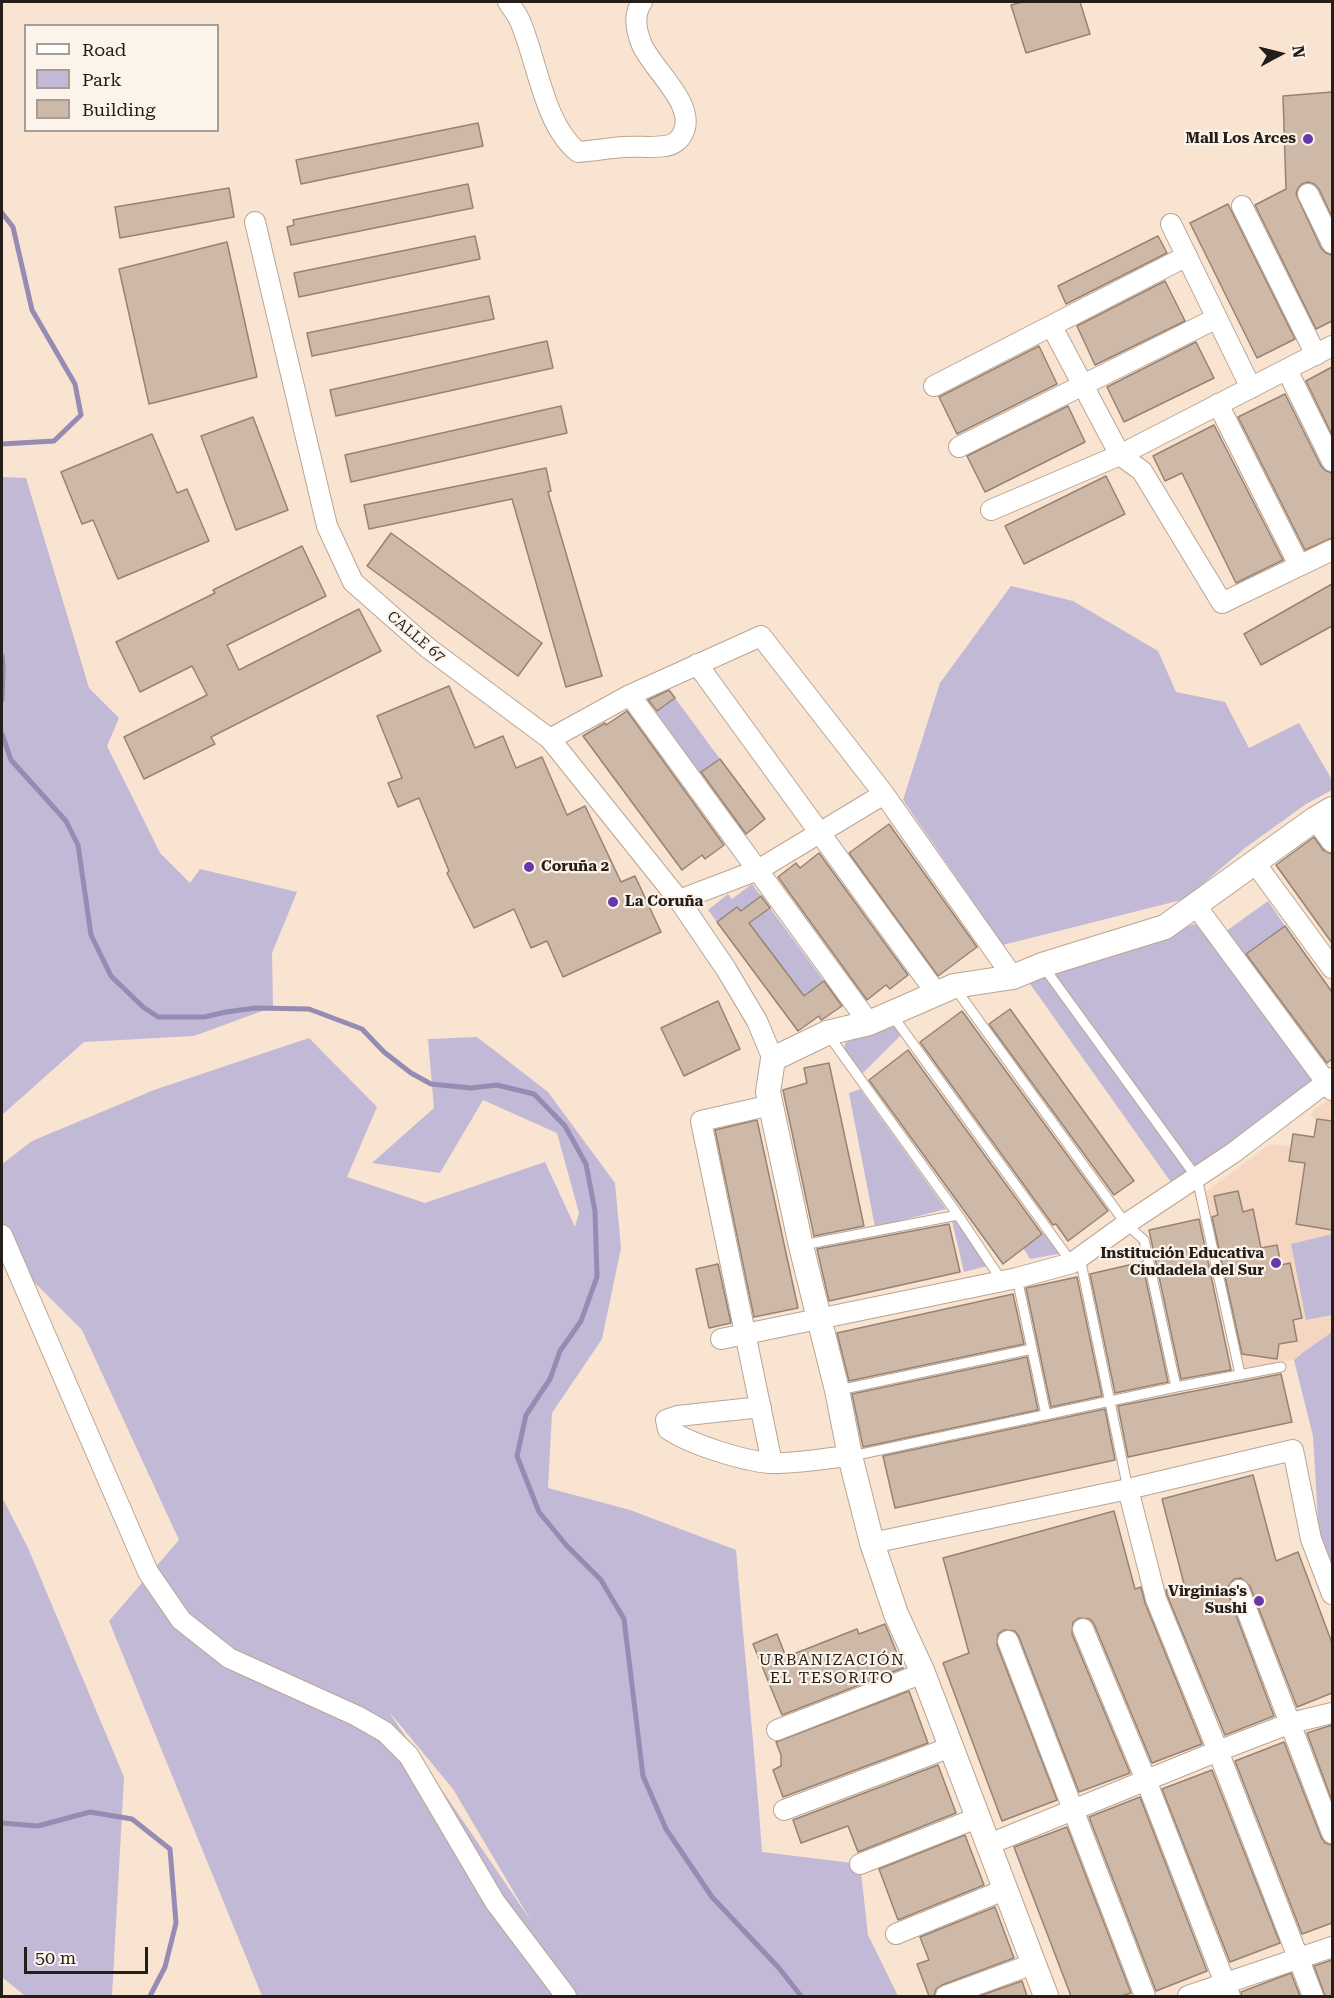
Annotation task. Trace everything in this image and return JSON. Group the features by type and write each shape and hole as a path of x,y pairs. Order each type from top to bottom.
{"street":[{"path":"508,2 520,20 555,122 568,144 578,152 666,146 680,139 687,125 674,91 642,46 636,26 637,9 642,2"},
{"path":"1308,194 1332,243"},
{"path":"991,510 1120,455 1324,350 1242,206"},
{"name":"CALLE 67","path":"255,222 327,526 353,582 428,648 550,739 679,900 726,969 757,1021 773,1059"},
{"path":"1171,224 1251,388"},
{"path":"934,386 1187,256"},
{"path":"959,447 1217,318"},
{"path":"1052,327 1120,455 1142,471 1222,603 1332,550"},
{"path":"1287,370 1332,461"},
{"path":"1218,404 1299,565"},
{"path":"550,739 630,695 761,636 884,795 1013,977"},
{"path":"697,664 821,831 946,990"},
{"path":"630,695 869,1023"},
{"path":"679,900 758,870 884,795"},
{"path":"1046,1996 923,1673 896,1614 872,1543 801,1246 768,1092 773,1059 827,1033 869,1023 946,990 1013,977 1042,965 1165,927 1324,814 1332,842"},
{"path":"1255,863 1332,968"},
{"path":"722,1339 1010,1280 1076,1260 1331,1084 1196,906"},
{"path":"771,1105 701,1121 771,1463"},
{"path":"2,1235 148,1572 182,1620 229,1658 357,1716 385,1732 409,1756 495,1902 566,1996"},
{"path":"761,1407 678,1416 666,1420 665,1424 668,1430 685,1438 737,1455 771,1463 850,1456"},
{"path":"872,1543 1128,1489 1293,1450 1311,1539 1332,1594"},
{"path":"1128,1489 1156,1599 1313,1996"},
{"path":"1239,1590 1332,1833"},
{"path":"1083,1629 1146,1780 1228,1990"},
{"path":"1008,1641 1144,1996"},
{"path":"777,1730 923,1673"},
{"path":"987,1845 1291,1723 1332,1713"},
{"path":"784,1810 951,1747"},
{"path":"860,1864 977,1818"},
{"path":"896,1934 1004,1890"},
{"path":"1188,1996 1228,1990 1298,1958 1332,1947"},
{"path":"946,1996 1033,1964"}],"lane":[{"path":"1042,965 1197,1178 1240,1374"},
{"path":"946,990 1126,1224 1144,1240 1176,1387"},
{"path":"891,1013 1076,1260 1111,1401 1128,1489"},
{"path":"827,1033 958,1215 1010,1280 1032,1349 1046,1415"},
{"path":"801,1246 958,1215"},
{"path":"837,1390 1032,1349"},
{"path":"850,1456 1281,1367"}],"shaded area":[{"name":"Institución Educativa Ciudadela del Sur","path":"1332,1098 1332,1332 1294,1360 1243,1369 1204,1193 1270,1144 1291,1146 1293,1134 1314,1137 1317,1122 1311,1115 1314,1110"}],"green space":[{"path":"2,477 26,478 89,688 119,718 107,746 160,853 190,883 200,869 297,892 272,953 273,1007 194,1036 84,1042 2,1115"},
{"path":"1011,586 1073,601 1158,651 1176,692 1225,702 1249,748 1299,723 1332,780 1332,790 1306,804 1245,848 1185,899 1003,945 903,800 940,683"},
{"path":"675,698 720,759 699,774 655,713"},
{"path":"752,884 761,896 741,911 737,907 717,922 708,910 728,894 732,899"},
{"path":"1268,901 1285,926 1243,956 1225,932"},
{"path":"770,908 824,981 804,996 782,968 762,983 753,971 773,955 750,923"},
{"path":"1197,923 1315,1078 1173,1185 1028,981"},
{"path":"890,1023 894,1024 901,1035 860,1076 844,1052 845,1043"},
{"path":"477,1037 548,1092 615,1183 621,1248 602,1339 552,1413 548,1488 630,1510 736,1550 762,1852 860,1864 868,1935 898,1996 262,1996 109,1621 179,1540 82,1330 2,1250 2,1164 32,1141 154,1090 309,1038 377,1107 347,1177 425,1203 545,1162 575,1227 579,1213 557,1133 483,1100 440,1173 372,1163 434,1108 428,1039","holes":["391,1714 453,1789 531,1921"]},
{"path":"860,1089 946,1209 875,1227 849,1093"},
{"path":"952,1221 956,1221 987,1266 964,1272"},
{"path":"1046,1232 1058,1250 1058,1254 1030,1259 1023,1248"},
{"path":"1332,1234 1332,1315 1306,1320 1291,1244"},
{"path":"1332,1332 1332,1571 1319,1535 1313,1436 1294,1360"},
{"path":"2,1497 28,1548 124,1777 112,1996 25,1996 2,1977"}],"building":[{"path":"1022,2 1080,2 1090,34 1026,53 1011,5"},
{"path":"1332,92 1332,217 1319,189 1314,184 1308,182 1302,184 1296,194 1321,248 1332,255 1332,321 1316,329 1255,205 1286,189 1283,96"},
{"path":"478,123 483,146 301,184 296,160"},
{"path":"468,184 473,208 291,245 287,227 294,225 293,220"},
{"path":"229,188 234,217 120,238 115,207"},
{"path":"1228,204 1295,339 1257,358 1190,223"},
{"path":"475,236 480,259 299,297 294,273"},
{"path":"1158,236 1167,253 1066,304 1058,286"},
{"path":"227,242 257,377 149,404 119,269"},
{"path":"1165,281 1185,321 1095,365 1077,326"},
{"path":"489,296 494,319 312,356 307,333"},
{"path":"547,341 553,368 336,416 330,390"},
{"path":"1196,342 1214,378 1124,422 1107,387"},
{"path":"1039,346 1057,384 957,434 939,397"},
{"path":"1332,367 1332,435 1306,381"},
{"path":"1285,394 1321,466 1332,473 1332,538 1305,550 1238,417"},
{"path":"561,406 567,433 351,482 345,455"},
{"path":"1068,406 1085,442 985,492 967,456"},
{"path":"253,417 288,510 236,530 201,436"},
{"path":"1214,425 1283,560 1236,583 1182,473 1165,481 1153,456"},
{"path":"152,434 177,493 187,489 209,541 118,579 93,520 82,524 61,472"},
{"path":"546,468 551,491 548,492 602,676 566,687 512,499 369,529 364,505"},
{"path":"1106,476 1125,514 1024,564 1005,526"},
{"path":"391,533 542,643 518,676 367,566"},
{"path":"302,546 326,596 227,645 239,670 359,609 381,651 211,737 215,744 144,779 124,737 207,695 192,666 140,692 116,642 215,593 213,590"},
{"path":"1332,584 1332,626 1261,665 1244,634"},
{"path":"449,686 475,748 503,736 516,768 542,757 567,815 585,806 621,882 635,876 661,932 563,977 547,941 531,948 514,909 474,928 447,873 449,871 419,798 398,807 388,783 402,778 377,716"},
{"path":"669,690 675,698 657,711 648,700"},
{"path":"627,711 724,845 705,859 702,855 682,870 583,736"},
{"path":"720,759 765,819 746,834 701,772"},
{"path":"889,824 977,947 938,976 849,853"},
{"path":"1314,837 1323,850 1332,854 1332,943 1276,865"},
{"path":"819,853 908,975 890,989 886,985 867,1000 778,877 796,863 800,868"},
{"path":"761,896 770,908 749,923 804,996 824,981 842,1006 821,1020 819,1016 798,1031 717,922 737,907 741,911"},
{"path":"1285,926 1332,992 1332,1059 1327,1063 1246,954"},
{"path":"718,1001 740,1049 684,1076 661,1028"},
{"path":"1010,1009 1134,1181 1114,1195 989,1024"},
{"path":"962,1011 1108,1211 1068,1241 1056,1224 1053,1225 920,1042"},
{"path":"908,1050 1042,1234 1003,1264 869,1080"},
{"path":"829,1063 864,1226 814,1236 783,1090 807,1083 804,1068"},
{"path":"1317,1119 1332,1121 1332,1230 1296,1224 1305,1163 1289,1161 1293,1134 1314,1137"},
{"path":"757,1120 798,1308 754,1317 715,1130"},
{"path":"1238,1191 1243,1212 1253,1209 1261,1248 1277,1245 1281,1265 1290,1263 1302,1318 1293,1320 1297,1341 1279,1344 1277,1359 1242,1354 1212,1217 1218,1215 1214,1196"},
{"path":"1199,1219 1231,1370 1181,1379 1149,1230"},
{"path":"949,1224 960,1272 829,1301 817,1249"},
{"path":"1142,1262 1168,1382 1115,1393 1090,1274"},
{"path":"718,1264 731,1323 709,1328 696,1269"},
{"path":"1077,1277 1102,1396 1051,1407 1026,1288"},
{"path":"1013,1294 1024,1344 849,1381 837,1333"},
{"path":"1027,1357 1038,1410 863,1447 852,1394"},
{"path":"1281,1374 1292,1422 1128,1457 1118,1406"},
{"path":"1105,1409 1115,1460 895,1508 883,1456"},
{"path":"1253,1475 1276,1561 1298,1552 1332,1643 1332,1693 1297,1707 1250,1586 1241,1578 1234,1579 1227,1588 1228,1594 1274,1716 1225,1735 1167,1595 1166,1590 1184,1584 1162,1499"},
{"path":"1114,1511 1135,1589 1141,1587 1145,1603 1202,1744 1152,1763 1094,1624 1090,1619 1079,1618 1073,1622 1072,1634 1130,1773 1079,1792 1019,1637 1015,1631 1004,1630 998,1634 997,1645 1057,1800 1002,1821 943,1663 969,1653 943,1558"},
{"path":"885,1624 903,1668 782,1715 753,1644 777,1634 786,1657 857,1629 859,1634"},
{"path":"909,1691 928,1743 783,1797 773,1770 781,1766 781,1755 776,1742"},
{"path":"1332,1725 1332,1801 1307,1733"},
{"path":"1284,1742 1321,1837 1325,1843 1332,1845 1332,1923 1302,1934 1235,1761"},
{"path":"938,1765 956,1813 858,1852 848,1826 801,1843 793,1820"},
{"path":"1212,1770 1280,1943 1230,1962 1162,1789"},
{"path":"1140,1797 1207,1971 1156,1991 1089,1817"},
{"path":"1067,1827 1131,1993 1121,1996 1071,1996 1014,1847"},
{"path":"965,1835 984,1885 898,1920 879,1869"},
{"path":"995,1907 1014,1958 942,1985 936,1989 934,1996 929,1996 917,1964 929,1960 920,1937"},
{"path":"1332,1960 1332,1996 1325,1996 1314,1966"},
{"path":"1291,1973 1300,1996 1242,1996 1241,1992"},
{"path":"1022,1981 1027,1996 979,1996"}],"waterway":[{"path":"2,213 13,227 32,310 75,384 81,415 54,441 2,444"},
{"path":"2,656 2,700"},
{"path":"2,734 11,760 66,821 78,845 91,935 111,976 143,1007 158,1017 204,1017 255,1008 309,1009 362,1029 384,1052 411,1073 431,1084 471,1088 497,1085 534,1094 565,1126 586,1164 595,1211 597,1277 581,1321 560,1351 550,1379 526,1415 517,1456 539,1512 567,1546 601,1580 624,1619 643,1776 666,1829 712,1897 779,1968 801,1996"},
{"path":"2,1823 38,1826 90,1812 132,1819 170,1849 176,1923 165,1967 150,1996"}],"place":[{"name":"Mall Los Arces","path":"1308,139"},
{"name":"Coruña 2","path":"529,867"},
{"name":"La Coruña","path":"613,902"},
{"name":"Institución Educativa Ciudadela del Sur","path":"1276,1263"},
{"name":"Virginias's Sushi","path":"1259,1601"}],"district":[{"name":"URBANIZACIÓN EL TESORITO","path":"832,1669"}]}
